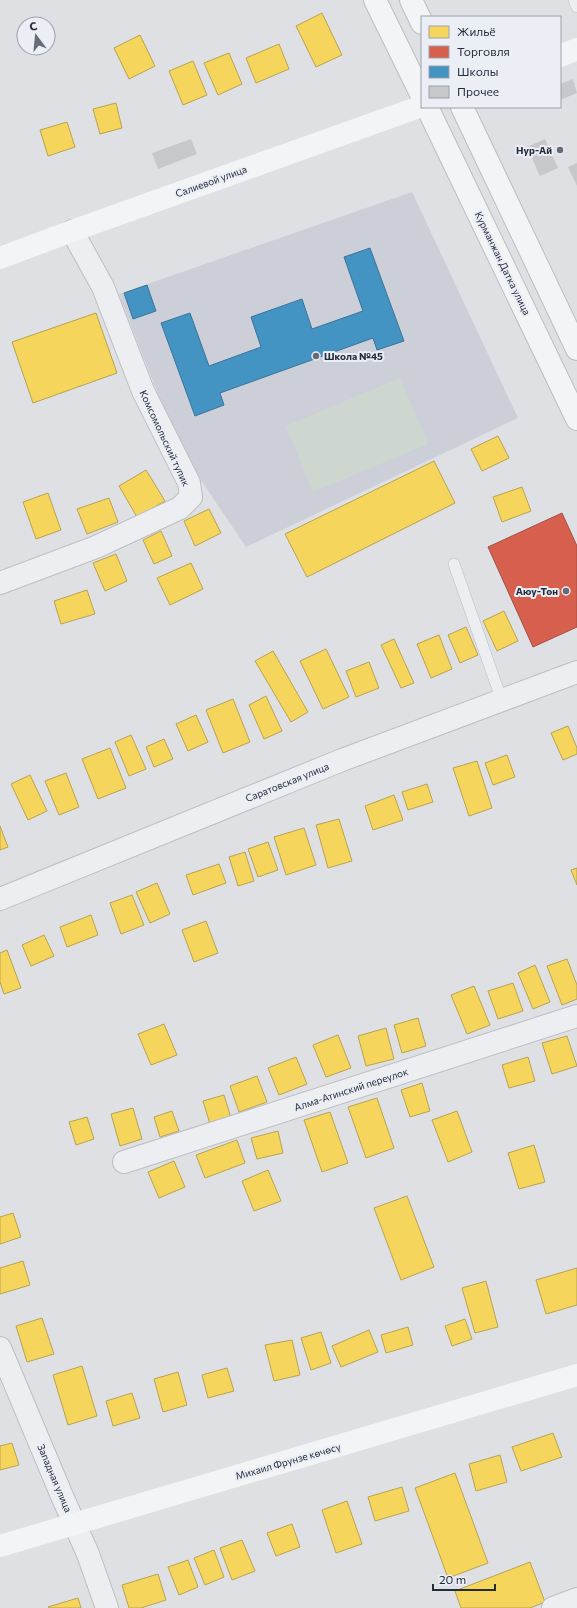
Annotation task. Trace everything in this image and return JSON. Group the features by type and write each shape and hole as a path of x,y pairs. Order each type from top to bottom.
{"main road":[{"path":"375,0 421,94"},
{"path":"411,0 421,21"},
{"path":"561,56 577,49"},
{"name":"Салиевой улица","path":"0,258 421,106"},
{"name":"Курманжан Датка улица","path":"427,108 577,419"},
{"path":"462,108 577,349"},
{"name":"Михаил Фрунзе көчөсү","path":"0,1546 577,1375"}],"street":[{"name":"Комсомольский тупик","path":"0,583 96,547 180,508 190,497 189,483 143,391 103,286 72,231"},
{"name":"Саратовская улица","path":"0,899 342,760 577,672"},
{"name":"Алма-Атинский переулок","path":"124,1162 577,1016"},
{"name":"Западная улица","path":"0,1348 88,1554 107,1608"},
{"path":"553,1608 577,1599"}],"lane":[{"path":"574,0 577,7"},
{"path":"454,564 502,701"}],"shaded area":[{"name":"Школа №45","path":"412,192 518,418 246,547 178,446 119,294"},
{"path":"400,378 428,444 313,492 286,426"}],"building: Жильё":[{"path":"322,13 342,55 316,67 296,26"},
{"path":"140,35 155,66 129,79 114,48"},
{"path":"279,44 289,69 256,83 246,58"},
{"path":"229,53 242,84 218,95 204,63"},
{"path":"193,61 207,95 183,105 169,71"},
{"path":"116,103 122,128 100,134 93,109"},
{"path":"67,122 75,147 48,156 40,130"},
{"path":"96,313 117,373 33,403 12,342"},
{"path":"498,436 509,458 482,471 471,449"},
{"path":"434,461 455,503 307,577 285,534"},
{"path":"146,470 165,501 137,517 119,486"},
{"path":"522,487 531,511 502,522 493,497"},
{"path":"48,493 61,530 36,539 23,502"},
{"path":"109,498 118,522 87,534 77,509"},
{"path":"209,509 221,533 195,546 184,521"},
{"path":"161,531 172,556 154,564 143,540"},
{"path":"116,554 127,581 105,591 93,563"},
{"path":"191,563 203,589 170,605 157,578"},
{"path":"87,590 95,614 61,624 54,601"},
{"path":"504,611 518,641 497,651 483,621"},
{"path":"466,627 478,655 460,663 448,635"},
{"path":"439,635 452,669 431,678 417,644"},
{"path":"394,639 414,683 401,688 381,645"},
{"path":"326,649 349,697 323,709 300,661"},
{"path":"273,651 308,712 291,722 255,661"},
{"path":"369,662 379,688 356,697 346,671"},
{"path":"266,696 282,731 264,739 249,705"},
{"path":"233,699 250,742 223,753 206,710"},
{"path":"196,715 208,742 188,751 176,724"},
{"path":"568,726 577,748 577,754 563,760 551,733"},
{"path":"131,735 146,769 129,776 115,742"},
{"path":"164,739 173,759 154,767 146,747"},
{"path":"110,748 126,788 98,799 82,759"},
{"path":"507,755 515,777 493,785 485,763"},
{"path":"477,761 492,808 469,816 453,768"},
{"path":"66,773 79,807 59,815 45,781"},
{"path":"30,775 47,811 28,820 11,784"},
{"path":"427,784 433,802 408,810 402,792"},
{"path":"394,795 403,820 373,830 365,806"},
{"path":"339,819 352,861 328,868 316,825"},
{"path":"0,826 8,847 0,850"},
{"path":"304,828 316,865 286,875 274,837"},
{"path":"268,842 278,870 258,877 248,849"},
{"path":"245,852 254,881 238,886 229,857"},
{"path":"219,864 226,883 193,895 186,875"},
{"path":"577,868 577,885 571,870"},
{"path":"157,883 170,914 150,923 136,892"},
{"path":"132,895 144,925 121,934 110,903"},
{"path":"91,915 98,935 67,947 60,927"},
{"path":"206,921 218,953 194,962 182,930"},
{"path":"44,935 54,956 31,966 22,945"},
{"path":"7,950 21,988 4,994 0,982 0,953"},
{"path":"567,959 577,985 577,999 562,1005 547,966"},
{"path":"535,965 550,1002 533,1009 518,973"},
{"path":"513,983 523,1011 498,1019 488,991"},
{"path":"474,986 490,1025 467,1034 451,995"},
{"path":"418,1018 426,1046 402,1053 394,1025"},
{"path":"164,1024 177,1055 151,1065 138,1034"},
{"path":"386,1028 394,1059 366,1066 358,1036"},
{"path":"338,1035 351,1068 326,1077 313,1045"},
{"path":"567,1036 577,1066 552,1074 542,1043"},
{"path":"296,1057 307,1084 279,1095 268,1068"},
{"path":"528,1057 535,1081 509,1088 502,1065"},
{"path":"257,1076 267,1102 239,1112 230,1086"},
{"path":"422,1083 430,1111 410,1117 401,1090"},
{"path":"224,1095 231,1118 210,1124 203,1101"},
{"path":"377,1098 394,1148 366,1158 348,1107"},
{"path":"133,1108 142,1139 120,1146 111,1114"},
{"path":"172,1111 179,1131 160,1137 154,1117"},
{"path":"457,1111 472,1152 448,1162 432,1120"},
{"path":"330,1112 348,1163 322,1172 304,1120"},
{"path":"87,1117 94,1139 76,1145 69,1122"},
{"path":"278,1131 283,1153 257,1159 251,1138"},
{"path":"237,1140 245,1163 205,1178 196,1155"},
{"path":"534,1145 545,1182 519,1189 508,1153"},
{"path":"174,1161 185,1187 159,1198 148,1172"},
{"path":"268,1170 281,1201 254,1211 242,1181"},
{"path":"407,1196 434,1267 401,1280 374,1208"},
{"path":"13,1213 21,1237 0,1244 0,1217"},
{"path":"23,1261 30,1285 0,1294 0,1268"},
{"path":"577,1268 577,1305 546,1314 536,1280"},
{"path":"486,1281 498,1327 475,1333 462,1288"},
{"path":"42,1318 54,1354 27,1362 16,1326"},
{"path":"465,1319 472,1339 452,1346 445,1326"},
{"path":"408,1327 413,1345 386,1353 381,1335"},
{"path":"369,1330 378,1352 341,1367 332,1346"},
{"path":"321,1332 331,1363 311,1370 301,1338"},
{"path":"292,1340 300,1375 274,1381 265,1345"},
{"path":"82,1366 97,1416 68,1425 53,1375"},
{"path":"227,1368 234,1391 208,1398 202,1375"},
{"path":"178,1372 187,1405 163,1412 154,1379"},
{"path":"132,1393 140,1418 113,1426 106,1401"},
{"path":"553,1433 562,1457 521,1471 512,1447"},
{"path":"12,1443 19,1465 0,1470 0,1446"},
{"path":"500,1455 507,1482 476,1491 469,1464"},
{"path":"455,1473 488,1563 448,1578 415,1488"},
{"path":"402,1487 409,1511 375,1521 368,1497"},
{"path":"347,1501 362,1544 336,1553 322,1510"},
{"path":"292,1524 300,1547 276,1556 267,1533"},
{"path":"242,1540 255,1571 232,1580 220,1548"},
{"path":"214,1550 224,1577 205,1585 194,1558"},
{"path":"188,1560 198,1587 179,1595 168,1567"},
{"path":"530,1562 545,1602 530,1608 461,1608 455,1591"},
{"path":"158,1574 166,1600 141,1608 129,1608 122,1585"},
{"path":"78,1598 81,1608 48,1607"}],"building: Торговля":[{"path":"562,513 577,546 577,627 533,647 488,547"}],"building: Школы":[{"path":"370,248 404,341 377,350 373,338 220,393 224,405 195,416 161,323 190,313 209,366 261,347 251,317 302,299 312,329 363,311 344,257"},
{"path":"147,285 156,311 133,319 124,293"}],"building: Прочее":[{"path":"573,79 577,93 561,100 561,84"},
{"path":"191,139 197,154 158,169 152,153"},
{"path":"545,139 558,168 540,176 527,147"},
{"path":"577,163 577,186 568,167"}],"place":[{"name":"Нур-Ай","path":"560,150"},
{"name":"Школа №45","path":"316,356"},
{"name":"Аюу-Тон","path":"566,591"}]}
